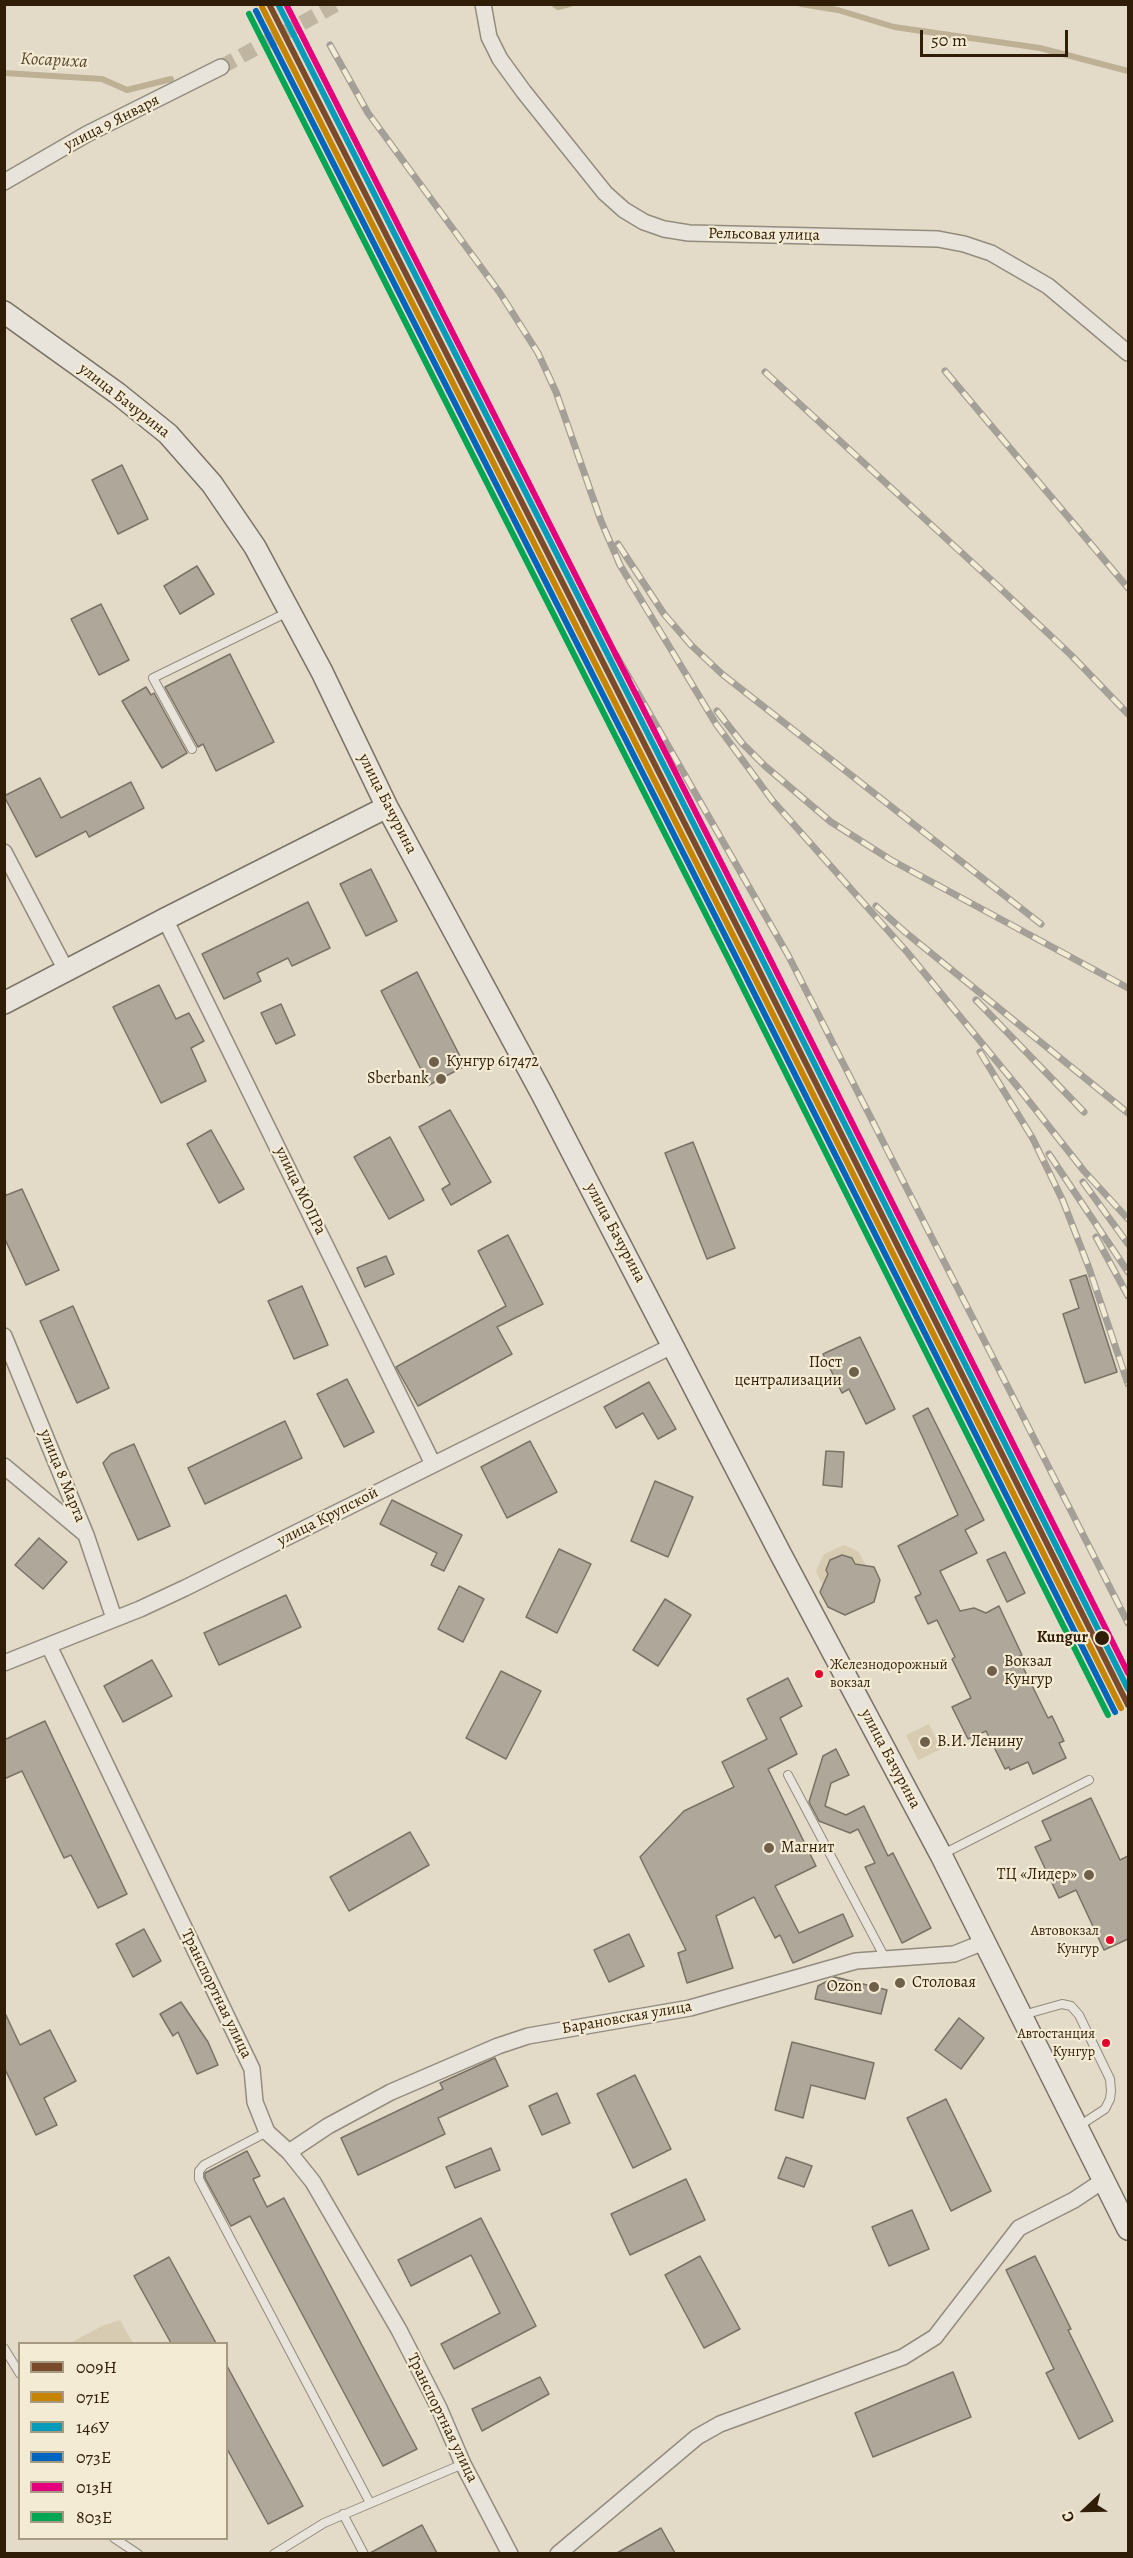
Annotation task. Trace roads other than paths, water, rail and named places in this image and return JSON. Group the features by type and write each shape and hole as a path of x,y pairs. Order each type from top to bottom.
{"street":[{"name":"Рельсовая улица","path":"483,4 489,37 500,59 524,92 605,193 624,210 644,222 664,229 689,233 938,239 964,244 991,253 1048,286 1128,353"},
{"name":"улица 9 Января","path":"4,182 87,134 221,68"},
{"name":"улица Бачурина","path":"4,312 101,381 168,434 212,484 255,547 322,672 387,807 542,1094 941,1855 1128,2229"},
{"path":"4,1003 387,807"},
{"path":"4,852 67,972"},
{"name":"улица МОПРа","path":"165,919 433,1464"},
{"name":"улица 8 Марта","path":"4,1336 87,1535 114,1618"},
{"name":"улица Крупской","path":"4,1663 185,1588 674,1346"},
{"path":"4,1466 87,1535"},
{"name":"Транспортная улица","path":"49,1646 252,2069 255,2102 267,2132 289,2152 313,2182 399,2330 439,2408 463,2464 510,2553"},
{"name":"Барановская улица","path":"289,2152 328,2126 391,2092 528,2036 690,2008 837,1964 885,1958 954,1954 984,1942"},
{"path":"558,2553 697,2437 720,2424 903,2357 935,2337 1019,2228 1074,2200 1104,2180"}],"lane":[{"path":"192,749 153,678 289,611"},
{"path":"788,1775 885,1958"},
{"path":"941,1855 1089,1780"},
{"path":"1022,2016 1062,2004 1071,2006 1079,2015 1110,2079 1111,2091 1105,2109 1077,2128"},
{"path":"267,2132 204,2165 199,2170 199,2179 370,2503"},
{"path":"4,2348 18,2371"},
{"path":"274,2553 343,2514 463,2464"},
{"path":"343,2514 364,2553"},
{"path":"117,2540 138,2553"}],"waterway":[{"name":"Косариха","path":"554,4 558,7 570,4"},
{"name":"Косариха","path":"801,4 838,10 894,27 1040,48 1128,71"},
{"name":"Косариха","path":"4,73 102,79 127,90 171,79"}],"tunnel":[{"path":"221,67 337,4"}],"railway":[{"path":"330,45 368,113 500,293 538,353 556,392 601,521 620,565 716,724 772,800 907,952 1084,1171 1128,1219"},
{"path":"945,371 1128,588"},
{"path":"765,372 1000,588 1072,656 1128,714"},
{"path":"618,544 664,614 691,645 722,674 1041,924"},
{"path":"616,655 788,955 1128,1623"},
{"path":"717,711 742,743 765,766 831,822 891,860 1128,988"},
{"path":"876,906 1128,1113"},
{"path":"976,1000 1084,1112"},
{"path":"980,1052 1033,1139 1063,1201 1089,1268 1128,1384"},
{"path":"1049,1154 1128,1272"},
{"path":"1083,1182 1128,1244"},
{"path":"1096,1237 1128,1296"}],"place":[{"name":"Кунгур 617472","path":"434,1062"},
{"name":"Sberbank","path":"441,1079"},
{"name":"Пост централизации","path":"854,1372"},
{"name":"Kungur","path":"1102,1638"},
{"name":"Вокзал Кунгур","path":"992,1671"},
{"name":"Железнодорожный вокзал","path":"819,1674"},
{"name":"В.И. Ленину","path":"925,1742"},
{"name":"Магнит","path":"769,1848"},
{"name":"ТЦ «Лидер»","path":"1089,1875"},
{"name":"Автовокзал Кунгур","path":"1110,1940"},
{"name":"Столовая","path":"900,1983"},
{"name":"Ozon","path":"874,1987"},
{"name":"Автостанция Кунгур","path":"1106,2043"}]}
